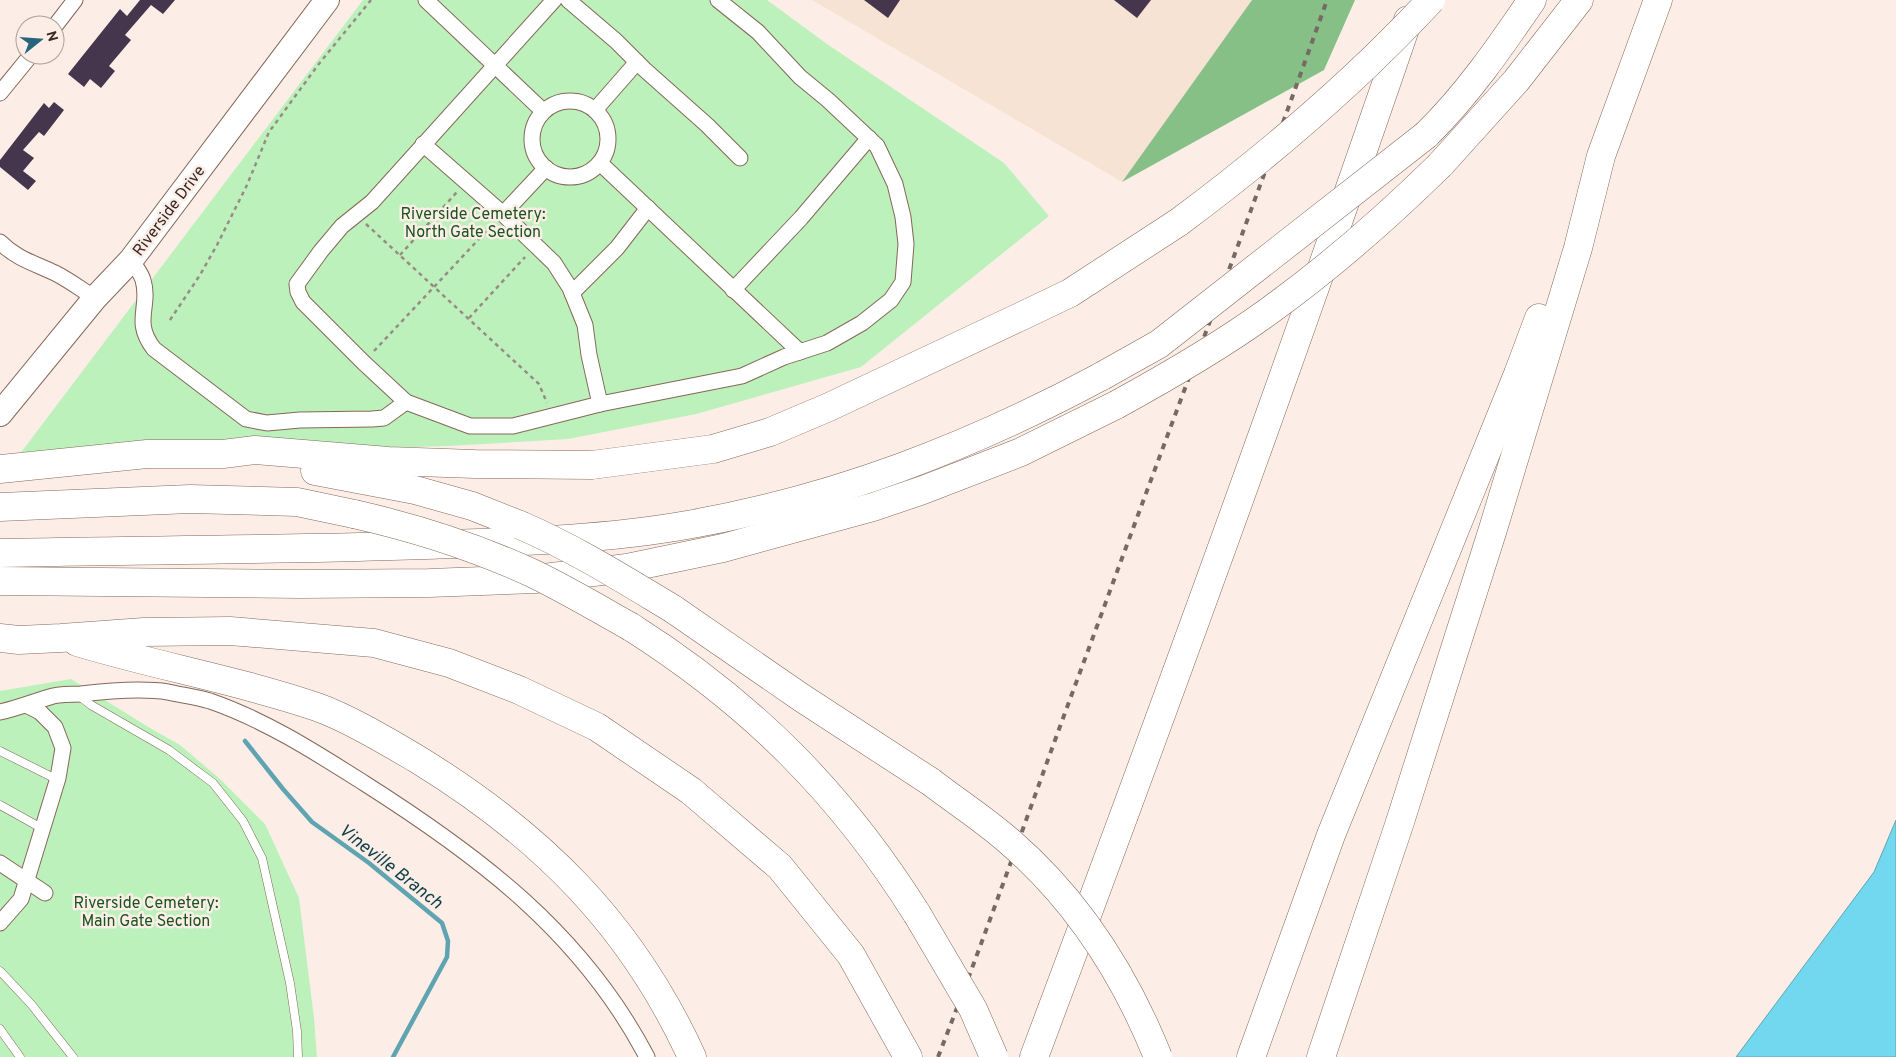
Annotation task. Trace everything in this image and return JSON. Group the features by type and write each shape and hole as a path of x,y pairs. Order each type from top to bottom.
{"highway":[{"path":"1034,1057 1167,702 1358,166 1415,0"},
{"path":"0,469 147,454 223,454 255,450 388,461 584,465 713,449 770,432 829,407 1070,292 1179,222 1300,127 1378,55 1431,0"},
{"path":"0,553 149,552 521,542 632,533 687,525 795,502 900,469 1003,427 1159,344 1426,134 1450,112 1506,40 1532,0"},
{"path":"0,581 300,584 420,583 534,579 627,568 723,548 881,504 956,478 1021,452 1116,405 1194,361 1275,306 1357,242 1440,165 1516,82 1580,0"},
{"path":"1251,1057 1331,835 1518,374 1658,0"},
{"path":"1321,1057 1399,825 1493,529 1578,248 1601,156"},
{"path":"223,454 415,490 472,506 539,533 609,570 673,609 802,698 931,782 1011,843 1035,866 1074,910 1099,943 1132,998 1158,1057"},
{"path":"0,508 190,499 297,502 434,534 504,560 565,590 631,627 701,674 766,728 795,756 828,792 874,848 918,914 973,1009 994,1057"},
{"path":"0,638 61,638 144,632 230,631 374,643 449,663 519,690 597,727 690,791 780,867 851,955 908,1057"},
{"path":"61,638 122,656 216,678 319,708 396,746 460,786 491,808 547,855 607,917 636,955 684,1038 692,1057"}],"main road":[{"name":"Riverside Drive","path":"0,414 95,298 131,260 327,0"}],"street":[{"path":"63,15 75,0"},
{"path":"426,0 543,111"},
{"path":"554,0 372,202 342,226 331,238 296,284 303,302 406,402 470,426 513,426 600,404 742,376 784,357 827,343 862,323 891,300 903,282 906,244 903,217 894,184 877,146 828,100 800,77 758,32 718,0"},
{"path":"568,0 616,41 740,158"},
{"path":"595,110 637,62"},
{"path":"0,92 23,65"},
{"path":"563,101 580,102 595,110 603,118 608,129 607,147 600,163 592,171 580,176 556,175 546,168 537,158 532,147 532,134 536,122 543,111 552,104 563,101"},
{"path":"734,290 801,218 868,138"},
{"path":"423,144 503,214 554,263 572,293 585,325 589,355 600,404"},
{"path":"600,163 800,352"},
{"path":"503,214 546,168"},
{"path":"572,293 616,248 648,208"},
{"path":"0,242 6,249 26,262 55,273 95,298"},
{"path":"131,260 143,278 145,291 142,324 146,338 154,349 246,419 266,423 300,420 384,418 406,402"},
{"path":"0,712 55,696 110,691 165,692 209,701 265,724 319,754 413,815 488,869 518,894 547,922 604,987 636,1036 647,1057"},
{"path":"0,922 21,898 58,780 63,748 55,727 40,712 26,705"},
{"path":"0,863 44,893"}],"lane":[{"path":"76,694 91,705 176,755 213,783 244,821 262,858 290,983 297,1031 298,1057"},
{"path":"0,751 58,780"},
{"path":"0,805 43,829"},
{"path":"0,970 31,1004 73,1057"},
{"path":"0,1030 20,1057"}],"path":[{"path":"170,320 200,275 217,245 247,185 269,132 318,66 371,0"},
{"path":"400,255 467,182"},
{"path":"364,362 503,214"},
{"path":"356,215 539,384 548,403 548,417"},
{"path":"469,318 536,245"}],"shaded area":[{"path":"812,0 1252,0 1122,182"}],"green space":[{"name":"Riverside Cemetery: North Gate Section","path":"363,0 767,0 827,44 1004,163 1049,216 861,367 696,414 568,439 448,446 178,454 13,463"},
{"path":"1252,0 1355,0 1324,70 1122,182"},
{"name":"Riverside Cemetery: Main Gate Section","path":"71,679 180,745 219,778 265,824 299,898 317,1057 0,1057 0,691"}],"water":[{"path":"1896,820 1896,1057 1736,1057 1874,872"}],"building":[{"path":"140,0 175,0 163,14 151,5 125,35 131,40 109,66 115,71 101,88 90,79 84,87 68,74 120,9 127,16"},
{"path":"864,0 900,0 888,18"},
{"path":"1114,0 1151,0 1137,18"},
{"path":"54,102 64,110 44,136 39,132 23,150 34,158 23,171 36,181 28,190 0,167 0,160 44,103 49,108"}],"waterway":[{"name":"Vineville Branch","path":"245,741 312,822 369,863 442,923 448,941 447,957 393,1057"}],"railway":[{"path":"938,1057 996,904 1327,0"}]}
